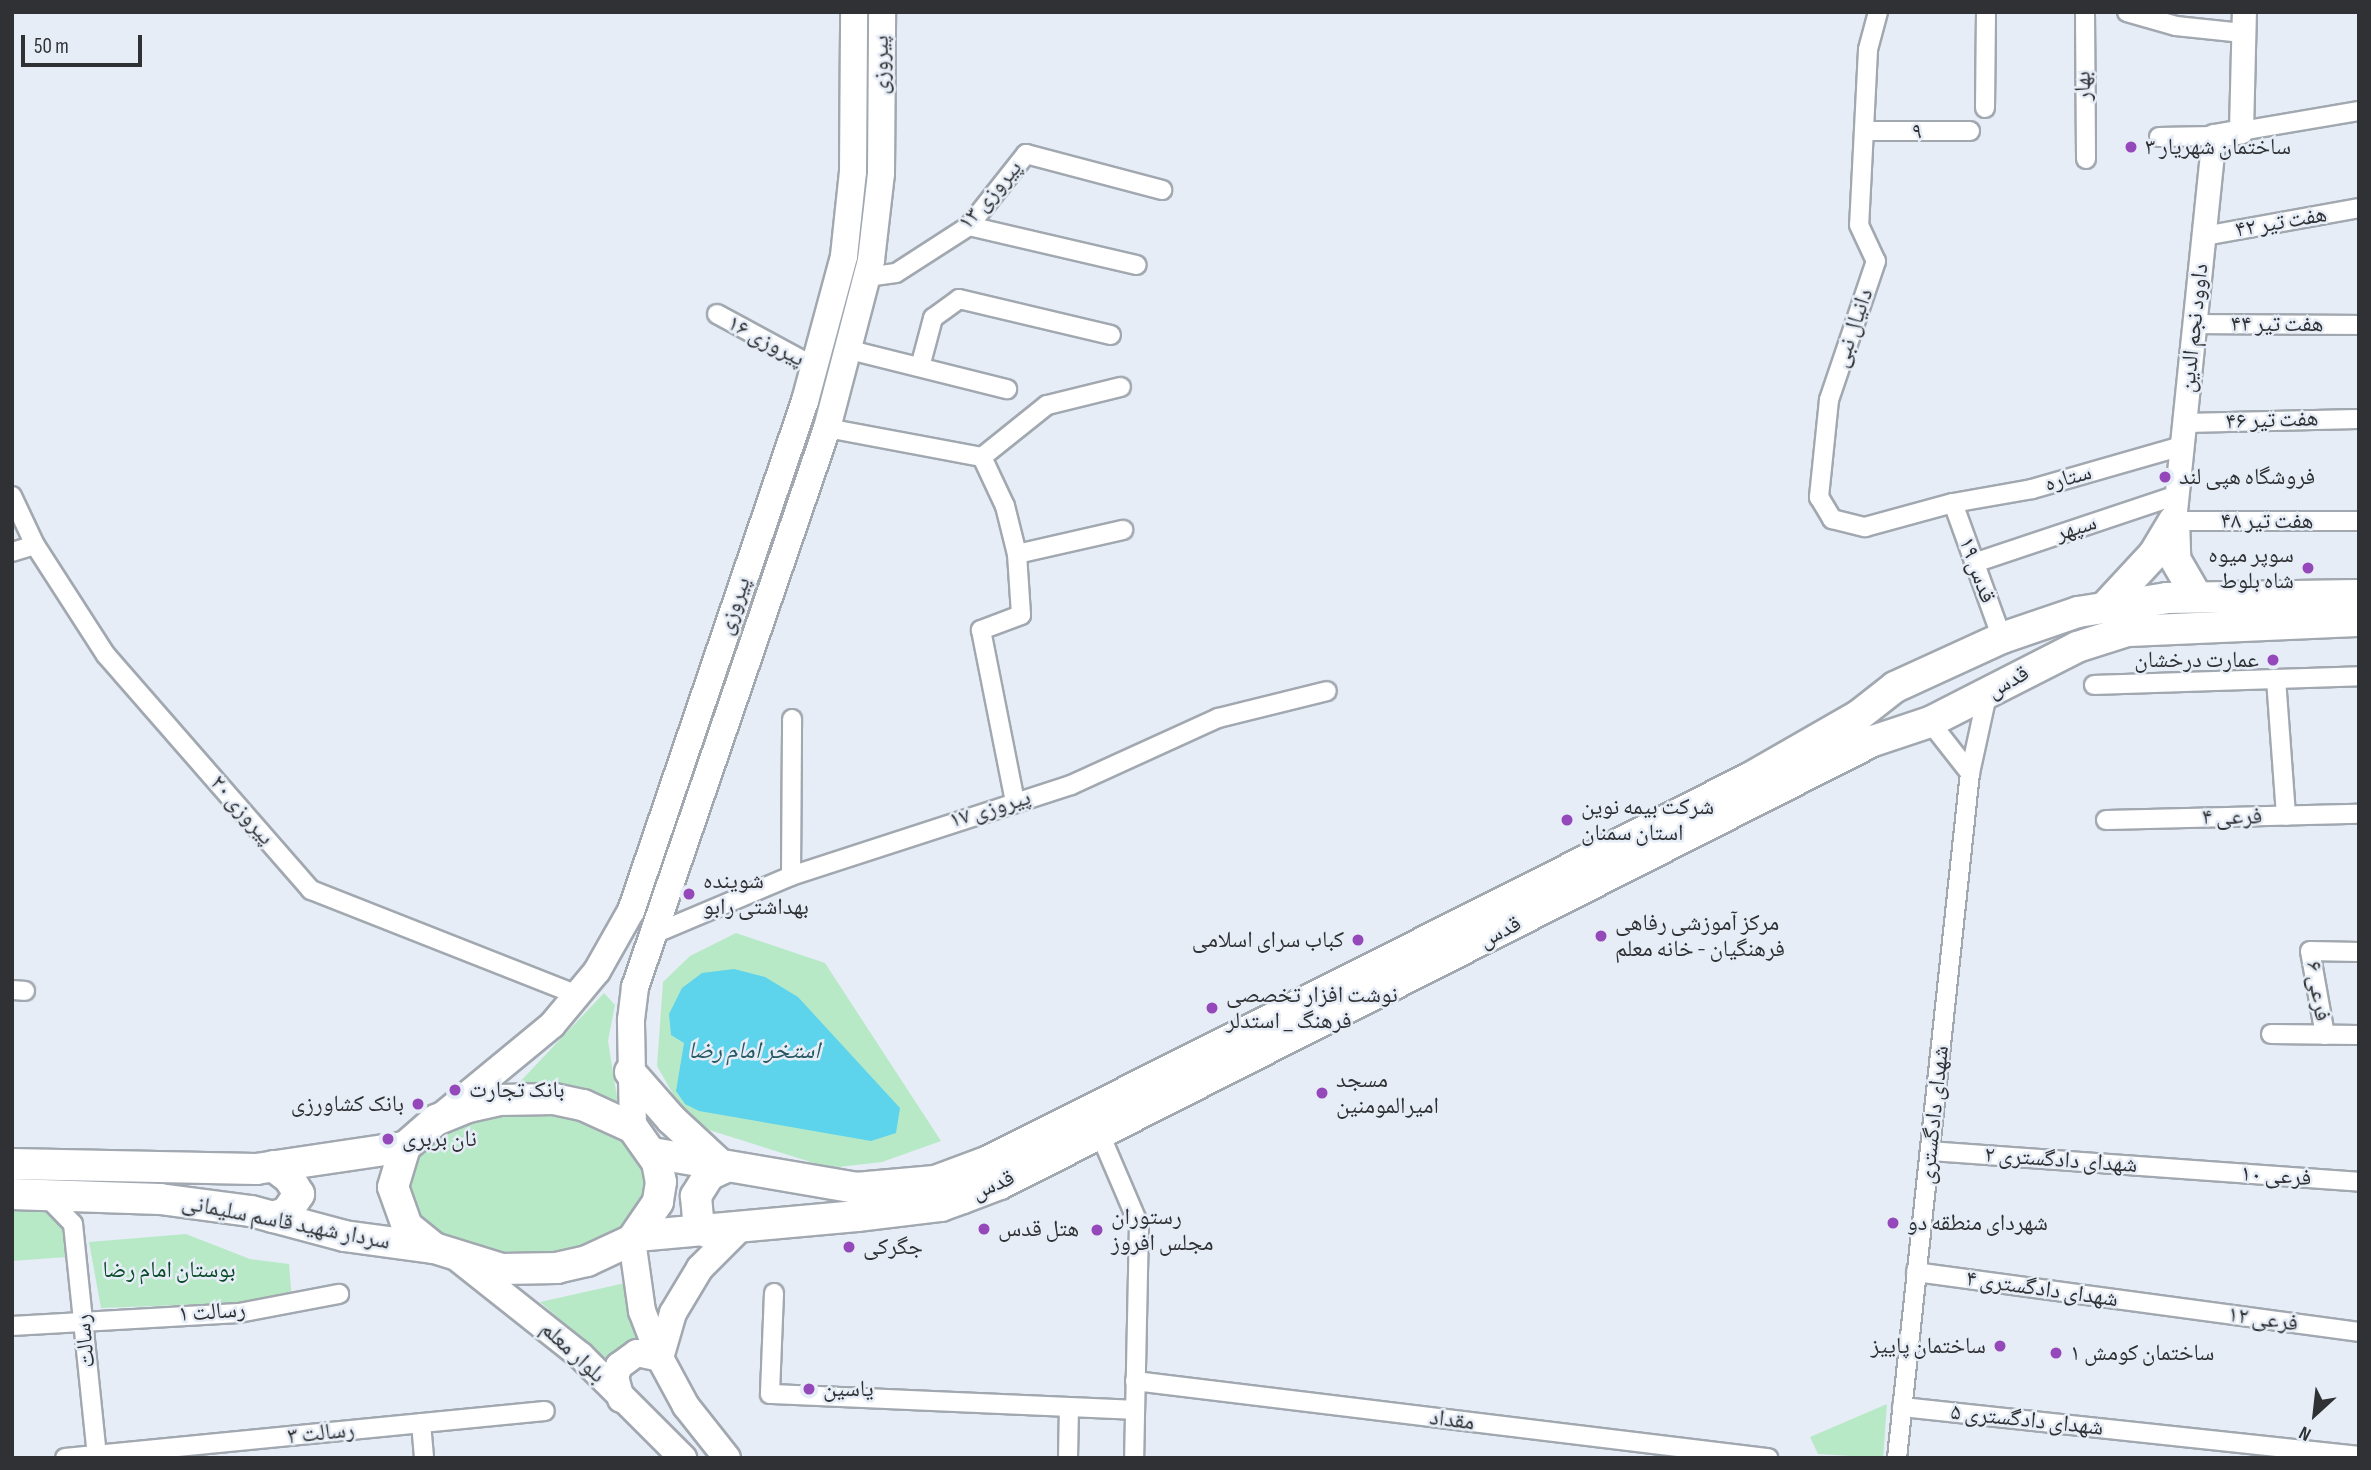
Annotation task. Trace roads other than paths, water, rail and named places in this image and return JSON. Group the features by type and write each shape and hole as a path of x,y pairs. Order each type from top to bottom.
{"main road":[{"name":"پیروزی","path":"436,1120 552,1025 597,971 631,912 815,367 844,256 853,172 854,12"},
{"name":"پیروزی","path":"634,1128 630,1072 635,987 827,428 850,350 867,278 881,174 882,12"},
{"path":"2176,508 2175,559 2197,597"},
{"path":"2105,608 2154,554 2176,508"},
{"name":"قدس","path":"652,1153 724,1168 856,1188 935,1181 989,1161 1748,779 1858,716 1895,687 2002,638 2067,616 2105,608 2197,597 2359,595"},
{"path":"2067,616 2082,632 2077,648"},
{"name":"قدس","path":"634,1238 941,1206 1000,1184 1873,741 1926,723 2077,648 2127,632 2359,621"},
{"path":"1895,687 1888,701 1892,720 1900,724 1926,723"},
{"path":"630,1072 671,1119 724,1168 703,1181 696,1196 696,1212 707,1232"},
{"path":"554,1099 583,1105 634,1128 652,1153 661,1182 658,1202 634,1238 557,1268 502,1269 445,1252 407,1226 398,1208 393,1186 405,1147 436,1120 499,1100 554,1099"},
{"path":"12,1164 163,1169 273,1166 405,1147"},
{"path":"273,1166 289,1178 299,1194 287,1212 273,1217"},
{"name":"سردار شهید قاسم سلیمانی","path":"12,1194 160,1199 273,1217 344,1236 445,1252"},
{"path":"660,1358 673,1313 700,1268 739,1229"},
{"path":"634,1238 642,1311 660,1358 686,1406 727,1458"},
{"name":"بلوار معلم","path":"445,1252 580,1355 621,1399 683,1458"},
{"path":"621,1399 615,1377 627,1357 649,1353 660,1358"}],"street":[{"name":"دانیال نبی","path":"1878,12 1868,50 1859,225 1876,261 1829,400 1819,497 1832,519 1865,527 1953,503"},
{"path":"1985,108 1986,12"},
{"name":"بهار","path":"2085,12 2086,159"},
{"path":"2127,12 2176,26 2244,23 2241,131"},
{"path":"2159,137 2214,136 2359,111"},
{"name":"۹","path":"1864,131 1970,131"},
{"name":"داوود نجم الدین","path":"2176,508 2214,136"},
{"name":"پیروزی ۱۳","path":"867,278 896,273 969,226 1026,154 1162,190"},
{"name":"هفت تیر ۴۲","path":"2204,236 2359,208"},
{"path":"969,226 1137,265"},
{"path":"920,367 933,318 958,299 1111,335"},
{"name":"پیروزی ۱۶","path":"717,314 815,367"},
{"name":"هفت تیر ۴۴","path":"2195,324 2359,325"},
{"path":"850,350 1007,389"},
{"path":"827,428 982,457 1047,405 1121,387"},
{"name":"هفت تیر ۴۶","path":"2185,423 2359,419"},
{"name":"ستاره","path":"1953,503 2032,489 2182,446"},
{"path":"982,457 1005,506 1017,554 1021,615 981,631 1015,801"},
{"name":"پیروزی ۲۰","path":"12,496 35,545 106,655 312,890 577,995"},
{"name":"قدس ۱۹","path":"1953,503 2002,638"},
{"name":"هفت تیر ۴۸","path":"2176,508 2359,521"},
{"name":"سپهر","path":"1974,562 2176,508"},
{"path":"1017,554 1123,530"},
{"path":"12,552 35,545"},
{"path":"2094,685 2359,676"},
{"path":"2276,679 2286,816"},
{"name":"پیروزی ۱۷","path":"654,934 791,876 1071,785 1219,718 1326,691"},
{"name":"شهدای دادگستری","path":"1897,1458 1970,773 1987,695"},
{"path":"791,876 792,719"},
{"path":"1926,723 1970,773"},
{"name":"فرعی ۴","path":"2106,820 2359,814"},
{"name":"فرعی ۶","path":"2325,1035 2309,951 2359,952"},
{"path":"2271,1034 2359,1035"},
{"path":"1100,1134 1139,1225 1134,1458"},
{"name":"شهدای دادگستری ۲","path":"1930,1151 2193,1170"},
{"name":"فرعی ۱۰","path":"2193,1170 2359,1182"},
{"path":"45,1195 73,1224 109,1198"},
{"name":"رسالت","path":"73,1224 97,1456"},
{"name":"شهدای دادگستری ۴","path":"1916,1272 2167,1306"},
{"path":"774,1293 770,1394 1135,1410"},
{"name":"رسالت ۱","path":"12,1326 83,1319 239,1313 339,1294"},
{"name":"فرعی ۱۲","path":"2167,1306 2359,1332"},
{"name":"مقداد","path":"1135,1381 1769,1458"},
{"name":"شهدای دادگستری ۵","path":"1902,1407 2359,1456"},
{"path":"1068,1458 1069,1408"},
{"name":"رسالت ۳","path":"65,1458 545,1411"},
{"path":"421,1423 424,1458"}],"water":[{"name":"استخر امام رضا","path":"734,969 765,977 798,997 900,1108 896,1133 871,1141 699,1111 685,1104 676,1091 684,1043 671,1035 669,1014 682,988 702,973"}],"place":[{"name":"ساختمان شهریار ۳","path":"2131,147"},
{"name":"فروشگاه هپی لند","path":"2165,477"},
{"name":"سوپر میوه شاه بلوط","path":"2308,568"},
{"name":"عمارت درخشان","path":"2273,660"},
{"name":"شرکت بیمه نوین استان سمنان","path":"1567,820"},
{"name":"شوینده بهداشتی رابو","path":"689,894"},
{"name":"مرکز آموزشی رفاهی فرهنگیان - خانه معلم","path":"1601,936"},
{"name":"کباب سرای اسلامی","path":"1358,940"},
{"name":"نوشت افزار تخصصی فرهنگ _ استدلر","path":"1212,1008"},
{"name":"بانک تجارت","path":"455,1090"},
{"name":"مسجد امیرالمومنین","path":"1322,1093"},
{"name":"بانک کشاورزی","path":"418,1104"},
{"name":"نان بربری","path":"388,1139"},
{"name":"شهردای منطقه دو","path":"1893,1223"},
{"name":"هتل قدس","path":"984,1229"},
{"name":"رستوران مجلس افروز","path":"1097,1230"},
{"name":"جگرکی","path":"849,1247"},
{"name":"ساختمان پاییز","path":"2000,1346"},
{"name":"ساختمان کومش ۱","path":"2056,1353"},
{"name":"یاسین","path":"809,1389"}],"park label":[{"name":"بوستان امام رضا","path":"169,1270"}]}
